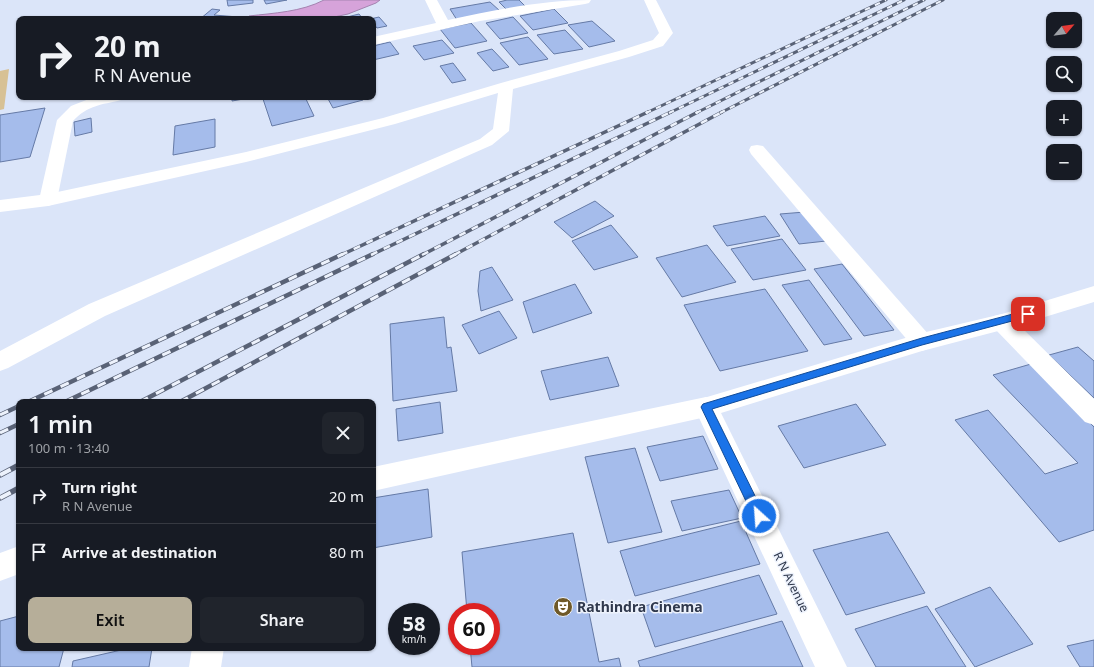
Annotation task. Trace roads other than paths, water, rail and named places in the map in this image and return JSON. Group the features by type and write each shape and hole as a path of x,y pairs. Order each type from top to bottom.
{"street":[{"path":"432,0 444,25"},
{"path":"376,40 537,4 585,0"},
{"path":"0,206 48,200 246,157 389,121 506,86 624,54 658,43 666,33 650,0"},
{"path":"0,362 96,310 486,142 501,131 506,86"},
{"path":"48,200 66,120 76,109 92,102 102,100"},
{"path":"758,150 922,342"},
{"path":"376,478 706,407 922,342 1002,322 1094,294"},
{"path":"1002,322 1094,415"},
{"name":"R N Avenue","path":"706,407 831,667"},
{"path":"0,566 16,561"},
{"path":"205,667 208,651"}],"railway":[{"path":"646,113 886,0"},
{"path":"669,113 904,0"},
{"path":"698,112 924,0"},
{"path":"720,113 943,0"},
{"path":"341,255 648,112"},
{"path":"371,255 671,112"},
{"path":"422,255 698,112"},
{"path":"454,255 722,112"},
{"path":"34,399 343,254"},
{"path":"71,399 373,254"},
{"path":"146,399 424,254"},
{"path":"186,399 456,254"},
{"path":"0,415 16,407"},
{"path":"0,433 16,425"},
{"path":"0,475 16,467"},
{"path":"0,498 16,490"}],"place":[{"name":"Rathindra Cinema","path":"563,607"}]}
